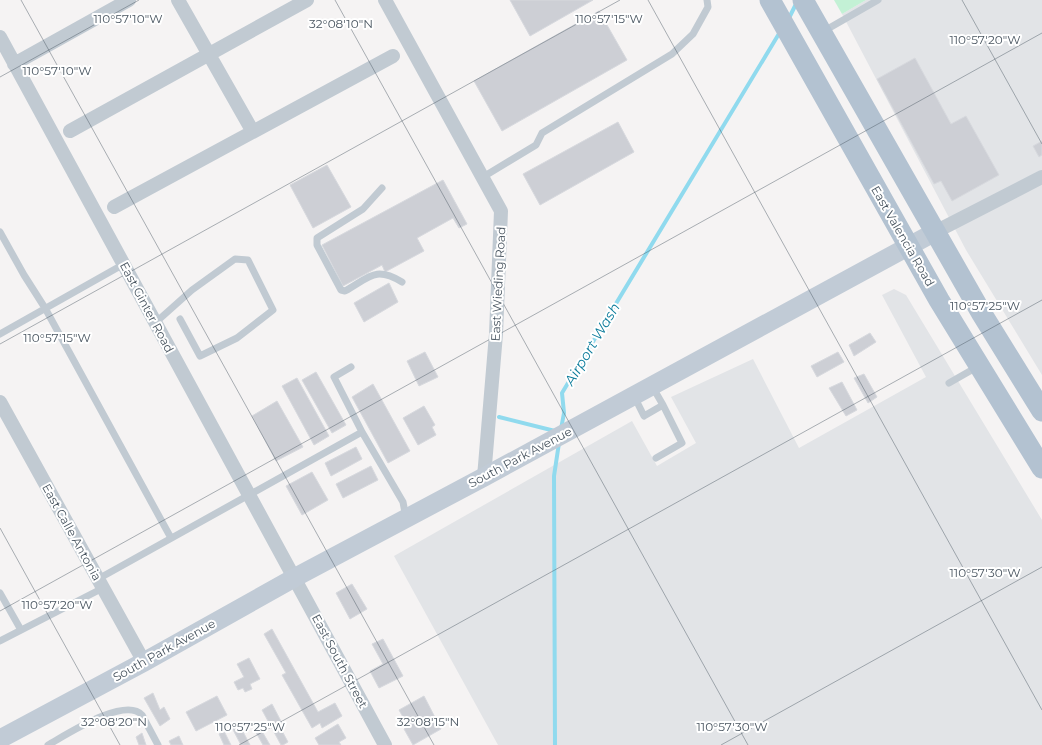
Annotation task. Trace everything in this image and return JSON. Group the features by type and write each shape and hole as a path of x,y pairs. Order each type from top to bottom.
{"main road":[{"name":"East Valencia Road","path":"770,0 978,366 1042,468"},
{"path":"803,0 982,314 1042,411"},
{"name":"South Park Avenue","path":"0,739 935,232"}],"street":[{"path":"14,64 129,0"},
{"path":"178,0 188,6 209,54 253,132"},
{"path":"70,131 307,0"},
{"name":"East Wieding Road","path":"384,0 501,211 496,334 484,477"},
{"name":"East Ginter Road","path":"0,37 294,578"},
{"path":"114,207 393,56"},
{"name":"South Park Avenue","path":"935,232 1042,177"},
{"name":"East Calle Antonia","path":"0,402 144,662"},
{"name":"East South Street","path":"294,578 385,745"}],"lane":[{"path":"483,177 536,145 542,133 672,54 692,34 708,7 707,0"},
{"path":"819,29 878,0"},
{"path":"382,188 363,209 317,238 317,245 341,290 346,292 377,273 389,275 402,282"},
{"path":"0,232 45,308 172,538"},
{"path":"155,323 192,290 235,259 248,260 273,310 237,338 200,356 180,319"},
{"path":"0,334 124,264"},
{"path":"949,383 978,366"},
{"path":"351,367 334,377 362,432 403,502 406,519"},
{"path":"652,385 682,443 656,458"},
{"path":"634,395 644,416 662,405"},
{"path":"0,641 101,583 172,538 362,432"},
{"path":"0,593 22,630"},
{"path":"48,745 100,717 129,710 139,712 142,715 158,745"}],"shaded area":[{"path":"866,0 1042,0 1042,375 966,250 842,14"},
{"path":"894,289 906,295 1042,520 1042,745 498,745 394,556 632,421 657,466 696,443 671,397 753,359 799,448 926,377 882,295"}],"green space":[{"path":"834,0 866,0 842,14"}],"building":[{"path":"510,0 593,0 530,36"},
{"path":"599,11 627,60 502,131 474,81"},
{"path":"915,58 951,124 966,116 999,175 952,201 941,181 934,184 877,79"},
{"path":"618,122 634,152 540,205 523,174"},
{"path":"1042,141 1042,155 1039,157 1033,146"},
{"path":"327,165 351,207 313,228 290,185"},
{"path":"443,180 467,224 459,228 453,218 417,238 424,251 385,272 382,265 343,286 322,245"},
{"path":"389,283 398,302 364,322 354,303"},
{"path":"870,333 876,342 854,356 849,345"},
{"path":"425,352 438,377 419,386 407,361"},
{"path":"838,352 844,362 817,377 811,366"},
{"path":"316,372 346,425 332,433 302,380"},
{"path":"864,374 877,397 868,403 854,378"},
{"path":"297,378 329,436 314,445 282,386"},
{"path":"842,382 857,410 846,416 829,388"},
{"path":"373,384 410,451 388,463 352,397"},
{"path":"277,401 303,447 276,461 252,416"},
{"path":"424,406 435,425 432,427 436,435 418,445 403,418"},
{"path":"356,447 362,459 331,476 325,463"},
{"path":"371,466 378,480 343,498 336,484"},
{"path":"312,472 328,500 302,515 286,486"},
{"path":"352,584 367,609 350,619 336,593"},
{"path":"272,629 318,712 335,703 342,716 322,728 320,723 312,728 282,675 286,673 264,634"},
{"path":"383,639 403,676 379,688 370,671 383,664 372,644"},
{"path":"249,658 260,679 250,684 252,689 245,692 243,688 238,690 234,682 244,677 237,664"},
{"path":"153,693 160,710 164,707 170,719 160,726 144,698"},
{"path":"217,696 227,715 196,731 186,712"},
{"path":"424,696 441,729 413,745 404,729 408,726 399,710"},
{"path":"272,704 284,727 281,729 288,742 283,745 281,745 262,710"},
{"path":"238,722 250,745 241,745 231,726"},
{"path":"338,724 346,738 339,742 341,745 319,745 315,738"},
{"path":"259,726 270,745 263,745 254,729"},
{"path":"224,731 231,745 224,745 219,734"},
{"path":"142,733 146,745 139,745 136,737"},
{"path":"179,736 183,745 171,745 169,741"}],"waterway":[{"path":"789,18 796,4"},
{"name":"Airport Wash","path":"561,429 564,413 562,393 780,32"},
{"path":"499,417 555,431"},
{"name":"Airport Wash","path":"555,745 554,476 559,443"}]}
